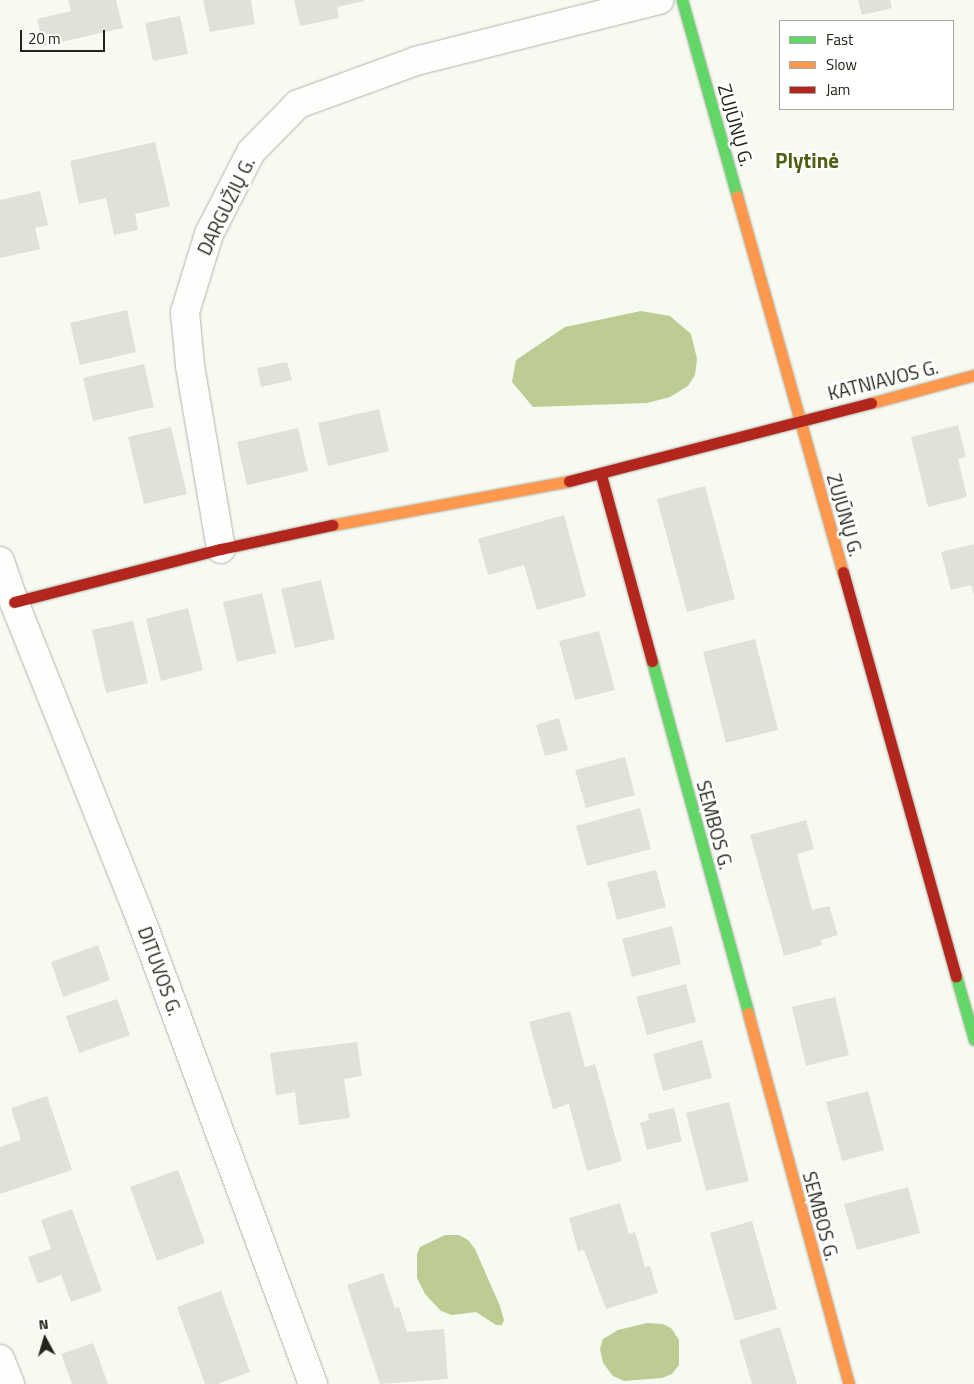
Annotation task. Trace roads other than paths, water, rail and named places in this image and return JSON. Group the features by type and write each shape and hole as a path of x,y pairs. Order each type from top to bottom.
{"street":[{"name":"DARGUŽIŲ G.","path":"221,549 190,365 186,312 209,234 251,152 298,104 416,61 659,0"},
{"name":"ZUJŪNŲ G.","path":"682,0 974,1039"},
{"name":"KATNIAVOS G.","path":"800,420 974,375"},
{"path":"14,602 221,549 378,516 601,475 800,420"},
{"name":"SEMBOS G.","path":"601,475 849,1384"},
{"name":"DITUVOS G.","path":"0,561 14,602 137,909 314,1384"},
{"path":"0,1359 10,1384"}],"district":[{"name":"Plytinė","path":"807,160"}]}
